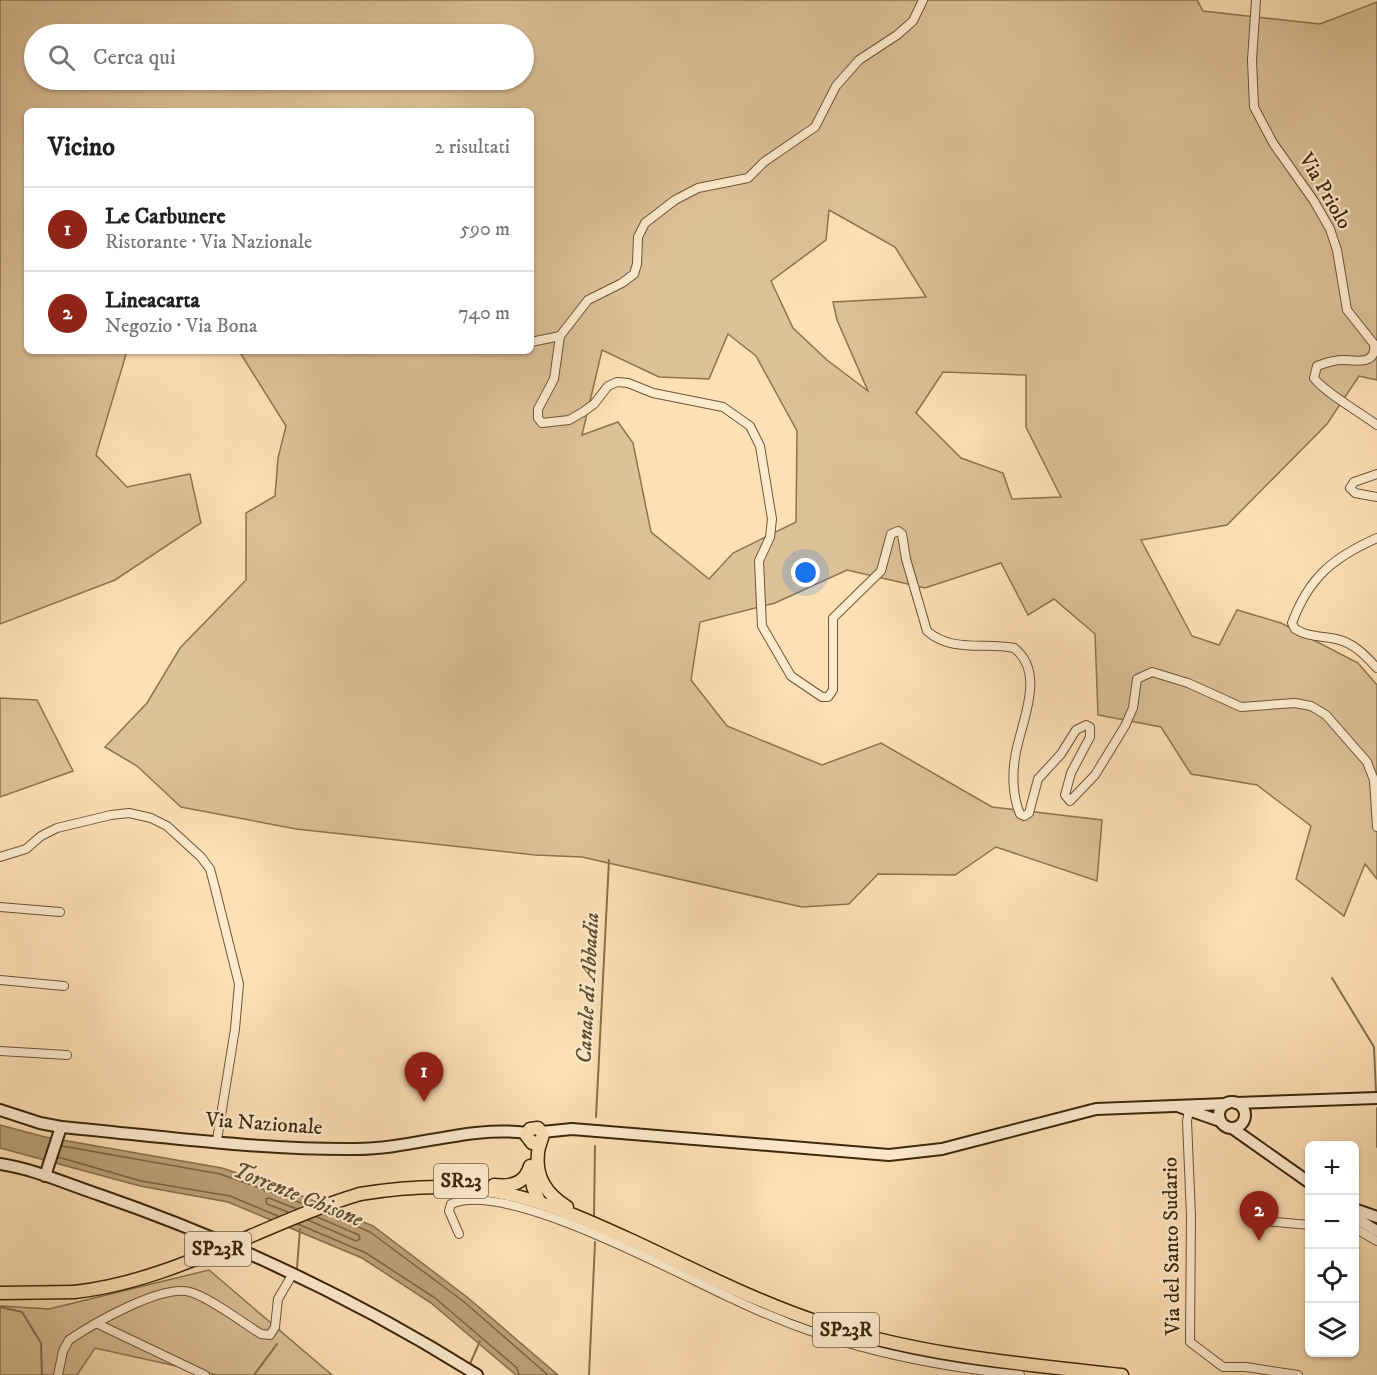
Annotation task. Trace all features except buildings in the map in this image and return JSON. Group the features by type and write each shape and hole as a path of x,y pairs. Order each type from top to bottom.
{"main road":[{"path":"1220,1121 1220,1110 1231,1104 1377,1098"},
{"path":"1232,1128 1239,1126 1251,1107 1261,1102"},
{"name":"Via Nazionale","path":"0,1110 29,1120 61,1127 355,1149 399,1146 490,1131 535,1137 572,1129 889,1155 942,1149 1096,1109 1231,1104"},
{"path":"1231,1104 1242,1108 1244,1118 1257,1145"},
{"path":"1174,1105 1220,1121 1305,1179"},
{"path":"45,1176 61,1127"},
{"path":"535,1137 530,1166 533,1187 539,1201"},
{"path":"535,1137 537,1167 543,1184 562,1204 588,1220"},
{"path":"0,1164 45,1176 169,1220 292,1275 412,1334 477,1375"},
{"name":"SR23","path":"383,1190 398,1184 429,1180 509,1186 525,1177 530,1166"},
{"name":"SP23R","path":"0,1293 74,1292 133,1280 172,1268 304,1214 360,1194 383,1190 460,1187 539,1201 588,1220 770,1304 861,1335 969,1357 1122,1375"},
{"path":"1359,1211 1377,1217"},
{"path":"1359,1219 1374,1227"}],"street":[{"path":"923,0 913,21 897,35 859,60 836,86 815,127 764,162 748,178 698,188 675,200 645,223 638,237 637,264 634,273 622,283 588,300 560,336 554,379 538,409 538,418 542,423 569,420 594,404 608,386 617,382 627,383 652,393 723,407 741,418 756,434 772,519 770,537 759,561 762,626 791,676 815,694 828,697 833,690 833,618 876,577 885,562 891,534 898,531 902,534 906,560 927,631 933,636 968,647 1014,648 1027,667 1031,689 1015,758 1015,789 1020,814 1024,816 1029,813 1038,779 1061,754 1076,730 1086,725 1090,727 1090,736 1071,773 1065,795 1070,801 1075,798 1095,775 1125,726 1133,708 1137,679 1152,672 1188,683 1241,707 1295,704 1311,706 1326,715 1367,762 1374,780 1377,827"},
{"name":"Via Priolo","path":"1256,0 1251,84 1257,114 1330,229 1337,250 1345,306 1375,350 1373,356 1366,360 1341,360 1317,366 1314,378 1320,386 1342,398 1377,425"},
{"path":"534,341 560,336"},
{"path":"1377,474 1354,482 1350,488 1358,493 1377,497"},
{"path":"1377,538 1348,552 1325,568 1300,604 1292,623 1295,629 1304,634 1337,639 1356,647 1377,668"},
{"path":"0,856 26,849 41,836 57,828 111,814 129,813 150,818 167,826 201,857 210,869 239,984 217,1140"},
{"path":"0,907 60,912"},
{"path":"0,980 64,986"},
{"path":"0,1051 67,1055"},
{"name":"Via del Santo Sudario","path":"1189,1110 1187,1121 1191,1216 1190,1342 1223,1367 1246,1367 1298,1375"},
{"path":"459,1234 449,1211 451,1204 472,1198 504,1203 544,1214 609,1241 734,1300 821,1335 883,1353 977,1370 1020,1375"},
{"path":"1252,1220 1305,1225"},
{"path":"1359,1229 1374,1227"},
{"path":"1359,1231 1377,1241"},
{"path":"58,1375 63,1351 69,1340 153,1295 182,1290 205,1298 261,1335 270,1335 275,1327 278,1299 292,1275"},
{"path":"98,1324 205,1375"}],"shaded area":[{"path":"0,0 1197,0 1203,11 1320,24 1377,2 1377,380 1359,376 1327,424 1227,525 1141,540 1192,636 1219,645 1237,610 1281,623 1358,663 1377,685 1377,879 1365,864 1344,916 1296,879 1311,826 1257,785 1191,774 1161,727 1098,715 1095,634 1054,599 1028,615 1001,563 925,588 847,570 775,603 700,622 691,680 727,726 822,765 881,743 992,807 1102,820 1097,881 996,847 955,875 878,874 849,904 802,907 582,857 535,855 296,829 181,807 137,766 105,747 147,703 180,648 246,580 246,513 275,496 278,458 286,426 241,354 534,354 534,108 24,108 24,354 126,354 96,455 127,487 190,474 201,523 115,580 0,624","holes":["829,210 895,247 926,297 833,302 837,320 868,391 827,360 793,328 771,281 826,240","728,334 756,356 797,431 796,522 733,553 709,579 651,532 633,443 618,422 582,435 602,350 659,377 709,379","943,372 1026,375 1026,427 1061,497 1012,499 1003,473 961,458 916,413"]},
{"path":"0,698 37,700 73,771 0,797"},
{"path":"209,1270 332,1375 217,1375 95,1348 77,1375 0,1375 0,1306 49,1309"}],"water":[{"name":"Torrente Chisone","path":"0,1125 45,1137 222,1168 288,1190 373,1226 467,1297 558,1375 516,1375 431,1303 362,1258 228,1202 140,1186 0,1148"}],"waterway":[{"name":"Canale di Abbadia","path":"596,1117 609,860"},
{"name":"Canale di Abbadia","path":"1332,978 1374,1047 1376,1092"},
{"name":"Canale di Abbadia","path":"1377,1108 1377,1147"},
{"name":"Canale di Abbadia","path":"594,1216 595,1146"},
{"path":"297,1268 300,1229"},
{"name":"Canale di Abbadia","path":"589,1375 595,1242"},
{"path":"0,1307 22,1312 41,1343 42,1375"},
{"path":"469,1366 480,1341"},
{"path":"254,1375 277,1344"}],"place":[{"name":"Le Carbunere","path":"424,1102"},
{"name":"Lineacarta","path":"1259,1241"}]}
